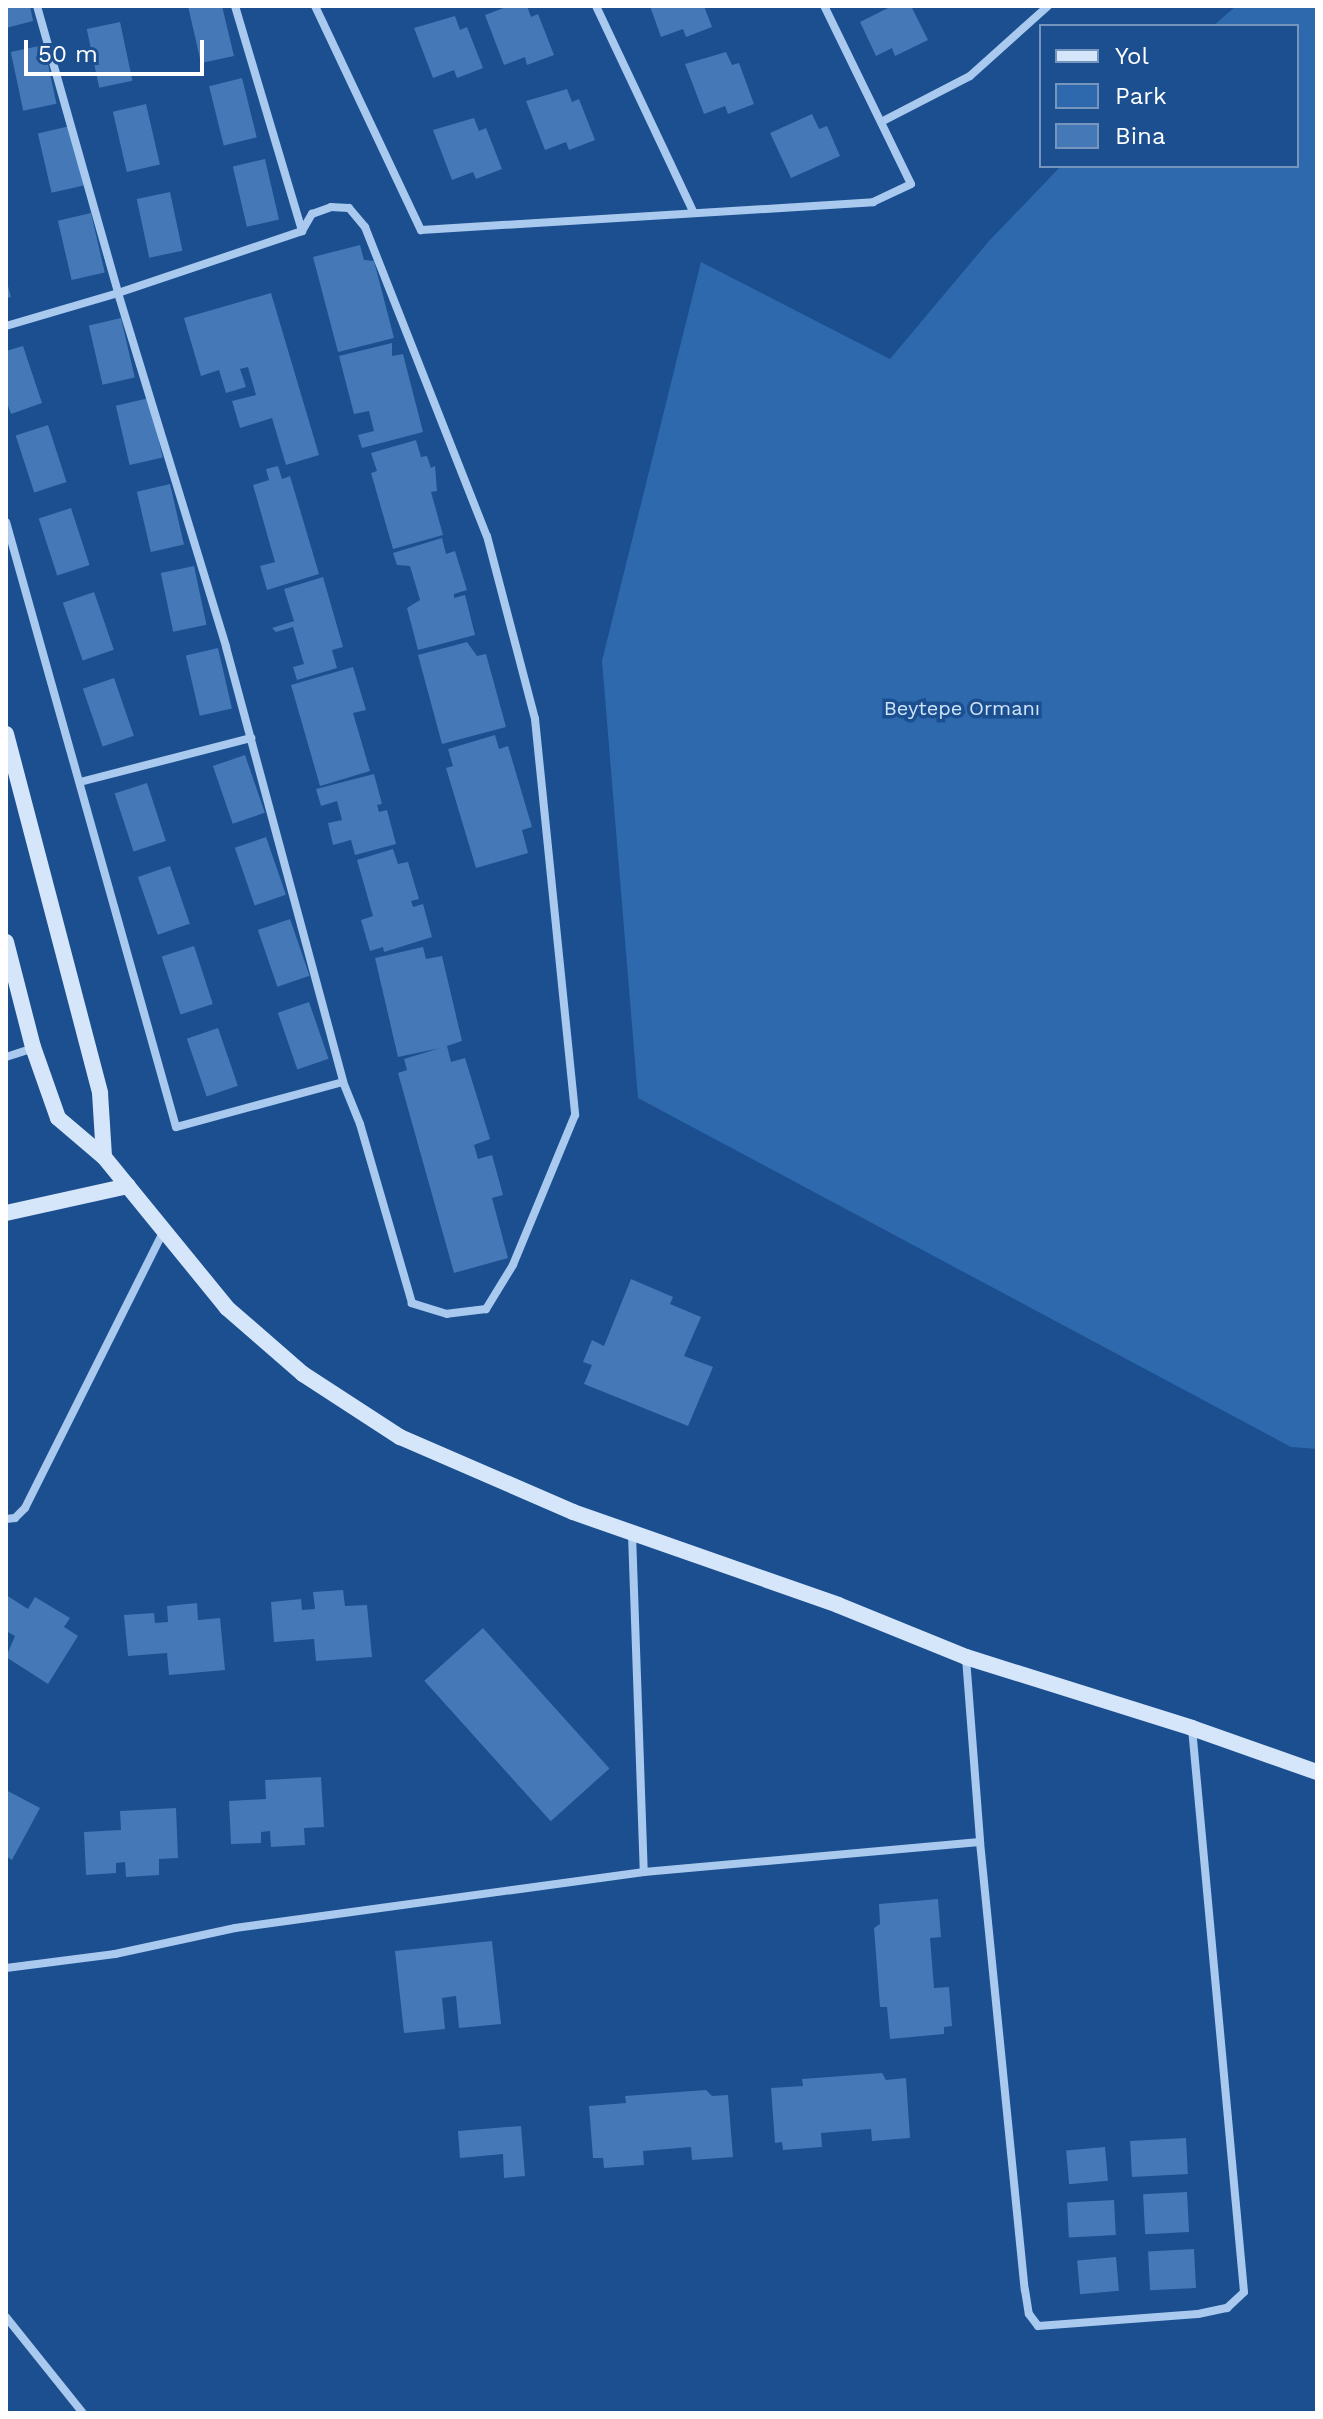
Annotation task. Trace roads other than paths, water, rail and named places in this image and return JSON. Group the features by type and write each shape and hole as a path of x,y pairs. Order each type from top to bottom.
{"street":[{"path":"6,326 118,293 302,231 312,214 331,207 349,208 365,227 487,536 535,719 575,1115 513,1265 486,1309 447,1314 412,1303 360,1124 343,1082 251,738 118,293 37,6"},
{"path":"235,6 302,231"},
{"path":"315,6 421,230 873,202 911,184 824,6"},
{"path":"596,6 693,211"},
{"path":"881,122 970,76 1048,6"},
{"path":"6,522 176,1127 343,1082"},
{"path":"6,734 100,1093 104,1157"},
{"path":"80,782 251,738"},
{"path":"6,942 33,1047 58,1118 104,1157 227,1308 303,1374 400,1437 573,1512 838,1605 966,1657 1192,1728 1317,1772"},
{"path":"6,1057 33,1047"},
{"path":"6,1213 128,1186"},
{"path":"6,1519 15,1518 25,1508 164,1231"},
{"path":"632,1533 644,1872"},
{"path":"966,1657 980,1842 1029,2314 1038,2326 1198,2314 1227,2308 1244,2292 1192,1728"},
{"path":"6,1968 115,1954 235,1928 644,1872 980,1842"},
{"path":"6,2317 83,2413"}],"park label":[{"name":"Beytepe Ormanı","path":"962,708"}]}
